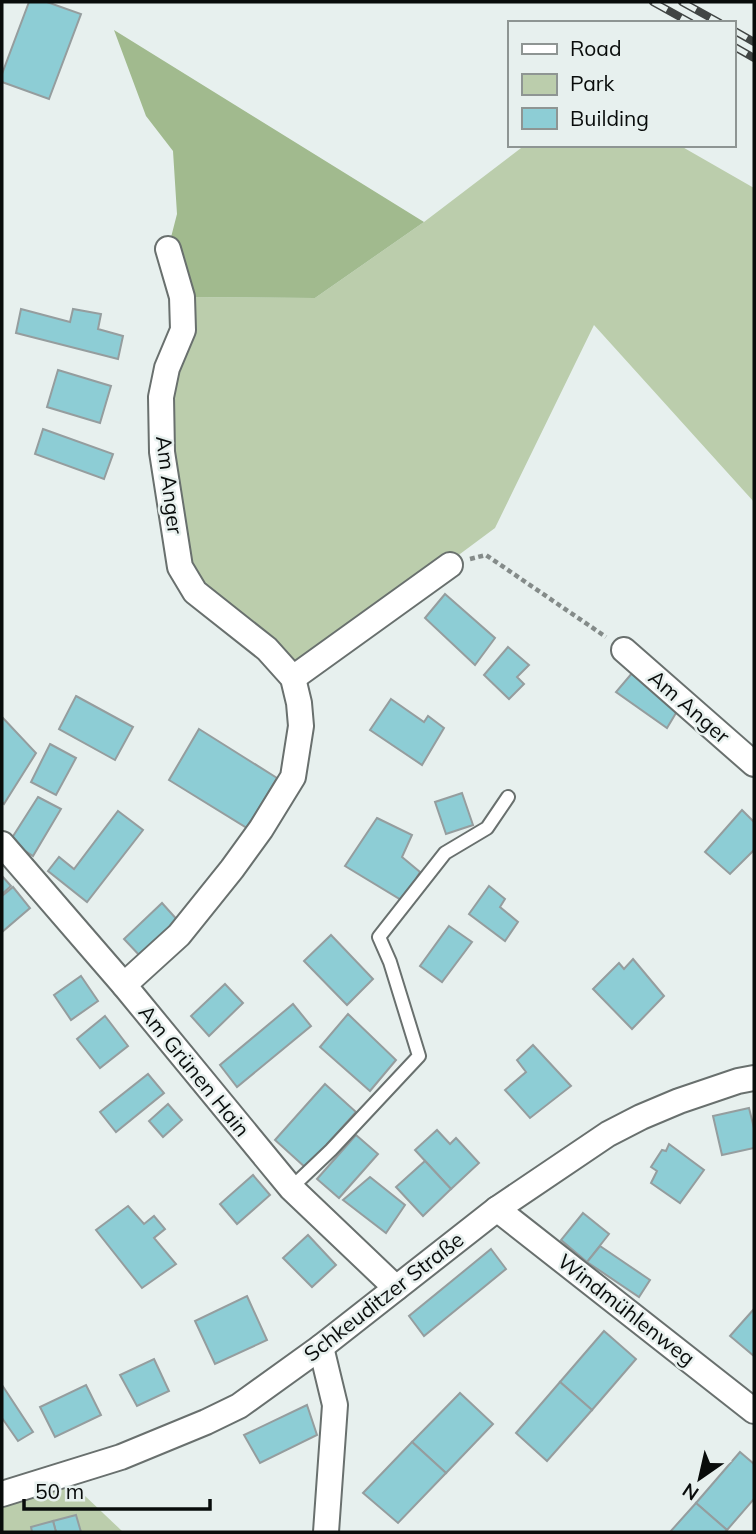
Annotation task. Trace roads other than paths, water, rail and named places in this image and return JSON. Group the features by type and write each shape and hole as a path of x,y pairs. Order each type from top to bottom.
{"street":[{"name":"Am Anger","path":"168,249 182,297 183,330 167,368 161,397 162,452 180,567 195,592 267,649 293,678"},
{"path":"124,985 179,935 261,829 293,777 301,726 293,678 450,565"},
{"name":"Am Anger","path":"624,650 754,764"},
{"name":"Am Grünen Hain","path":"2,844 124,985 291,1188 396,1289"},
{"name":"Schkeuditzer Straße","path":"2,1494 121,1457 239,1406 321,1347 497,1209 608,1134 679,1101 754,1078"},
{"name":"Windmühlenweg","path":"497,1209 754,1411"},
{"path":"321,1347 335,1405 326,1532"}],"lane":[{"path":"291,1188 331,1150 419,1056 394,974 379,937 445,853 486,828 508,797"}],"railway":[{"path":"653,2 687,21"},
{"path":"682,2 716,21"},
{"path":"735,31 754,42"},
{"path":"735,47 754,58"}]}
